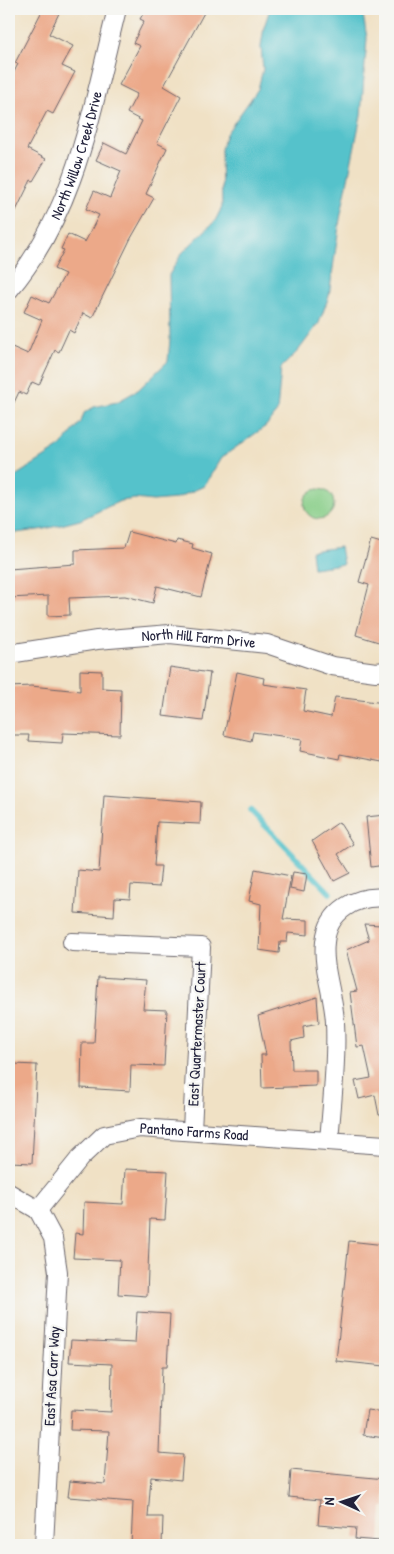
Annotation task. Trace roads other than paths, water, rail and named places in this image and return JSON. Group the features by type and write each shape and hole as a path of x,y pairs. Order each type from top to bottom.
{"street":[{"name":"North Willow Creek Drive","path":"9,290 27,268 52,227 79,162 95,107 117,9"},
{"name":"North Hill Farm Drive","path":"9,654 97,640 170,634 267,644 332,666 376,672 385,671"},
{"path":"329,1141 335,1022 325,942 329,928 337,914 347,904 364,898 385,898"},
{"name":"East Quartermaster Court","path":"72,942 201,947 192,1130"},
{"name":"Pantano Farms Road","path":"38,1210 80,1158 104,1135 140,1128 192,1130 385,1145"},
{"path":"9,1193 38,1210"},
{"name":"East Asa Carr Way","path":"38,1210 53,1238 58,1272 44,1545"}],"water":[{"path":"270,9 362,9 367,38 361,115 340,219 329,296 319,323 298,351 281,368 277,412 266,426 221,458 204,486 175,499 120,501 80,520 45,529 9,534 9,480 59,448 81,422 84,413 94,407 117,402 138,390 168,361 170,340 169,275 182,253 215,221 222,207 221,149 226,134 258,89 263,69 261,47 264,27"},
{"path":"340,547 343,564 313,568 311,551"}],"waterway":[{"path":"250,810 330,893"}]}
